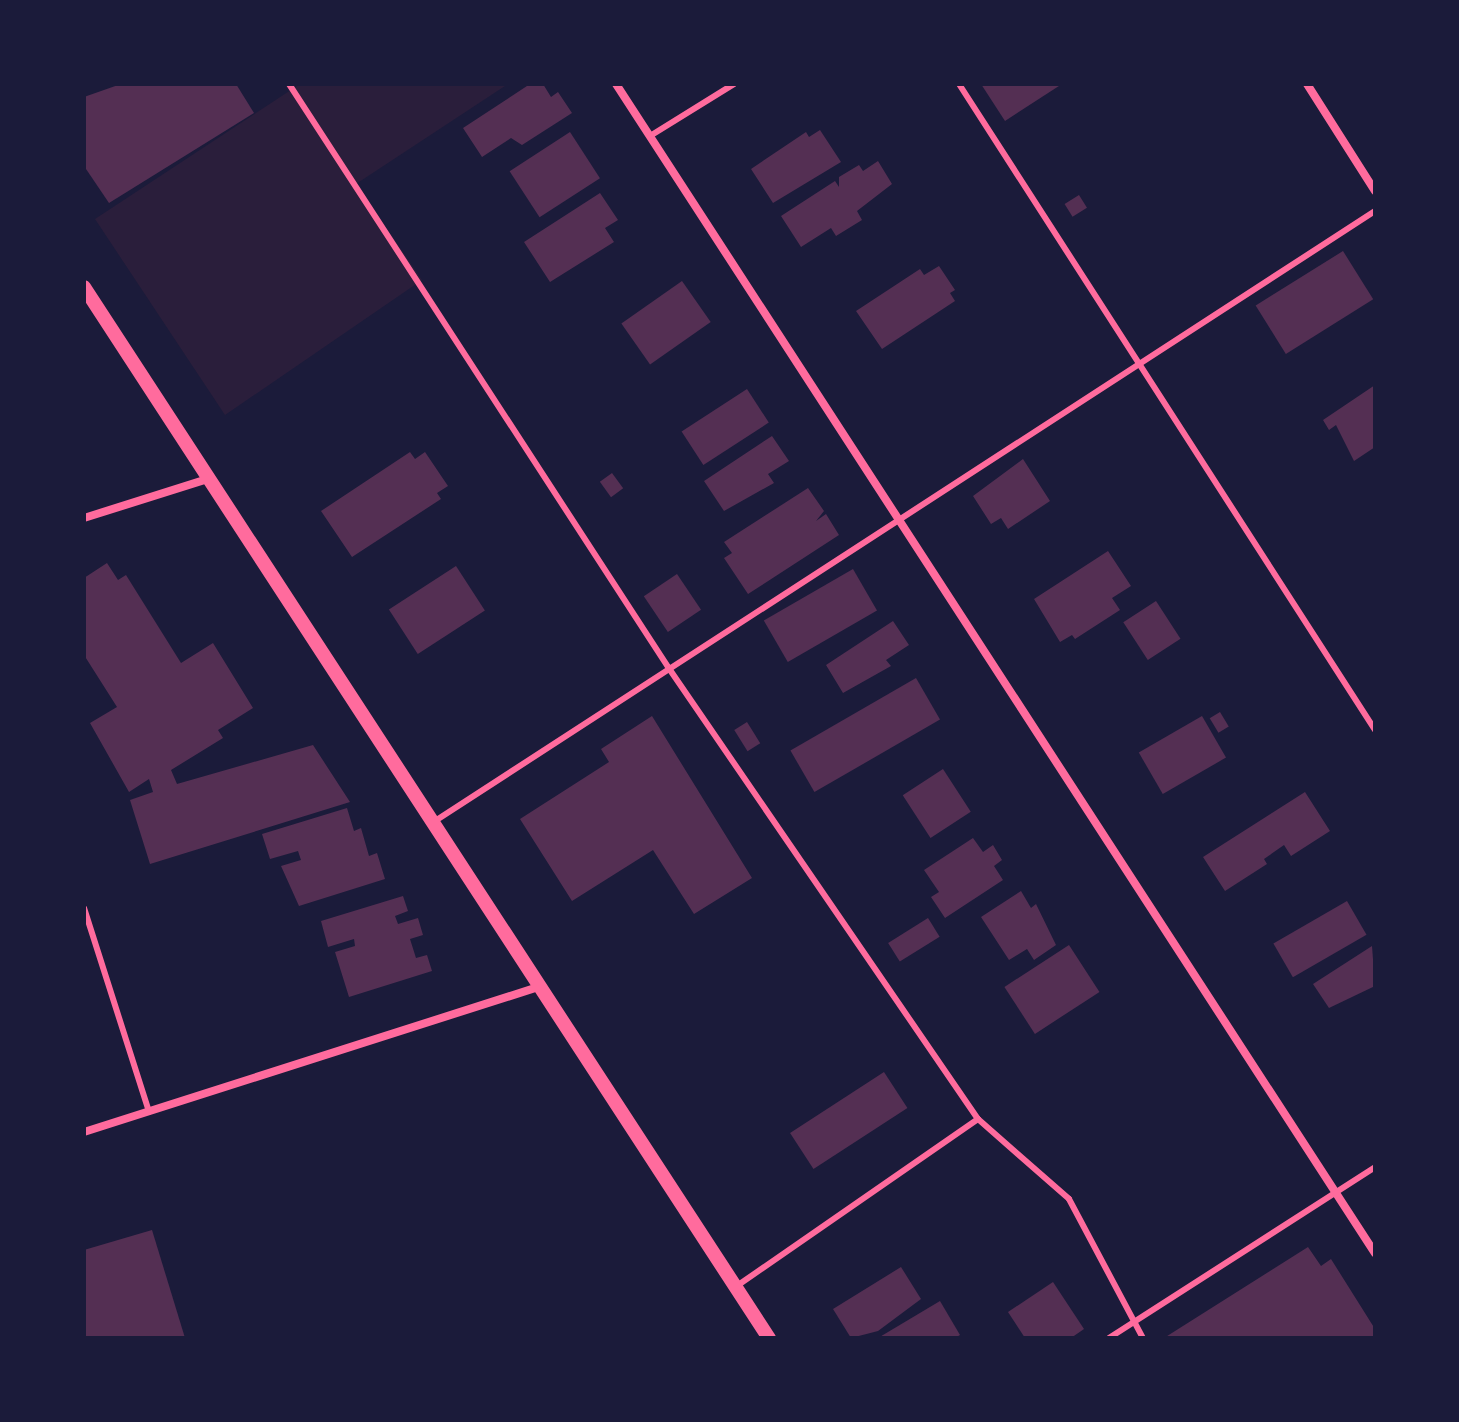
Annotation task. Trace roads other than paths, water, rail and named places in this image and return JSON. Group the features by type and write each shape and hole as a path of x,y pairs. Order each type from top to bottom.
{"street":[{"path":"616,84 1375,1253"},
{"path":"1307,84 1375,190"},
{"path":"84,287 769,1338"},
{"path":"84,518 208,479"},
{"path":"84,1132 539,987"}],"lane":[{"path":"289,84 668,667 978,1119 1069,1199 1143,1338"},
{"path":"650,136 734,84"},
{"path":"959,84 1375,730"},
{"path":"432,823 1375,211"},
{"path":"84,909 149,1112"},
{"path":"736,1287 978,1119"},
{"path":"1109,1338 1375,1167"}]}
